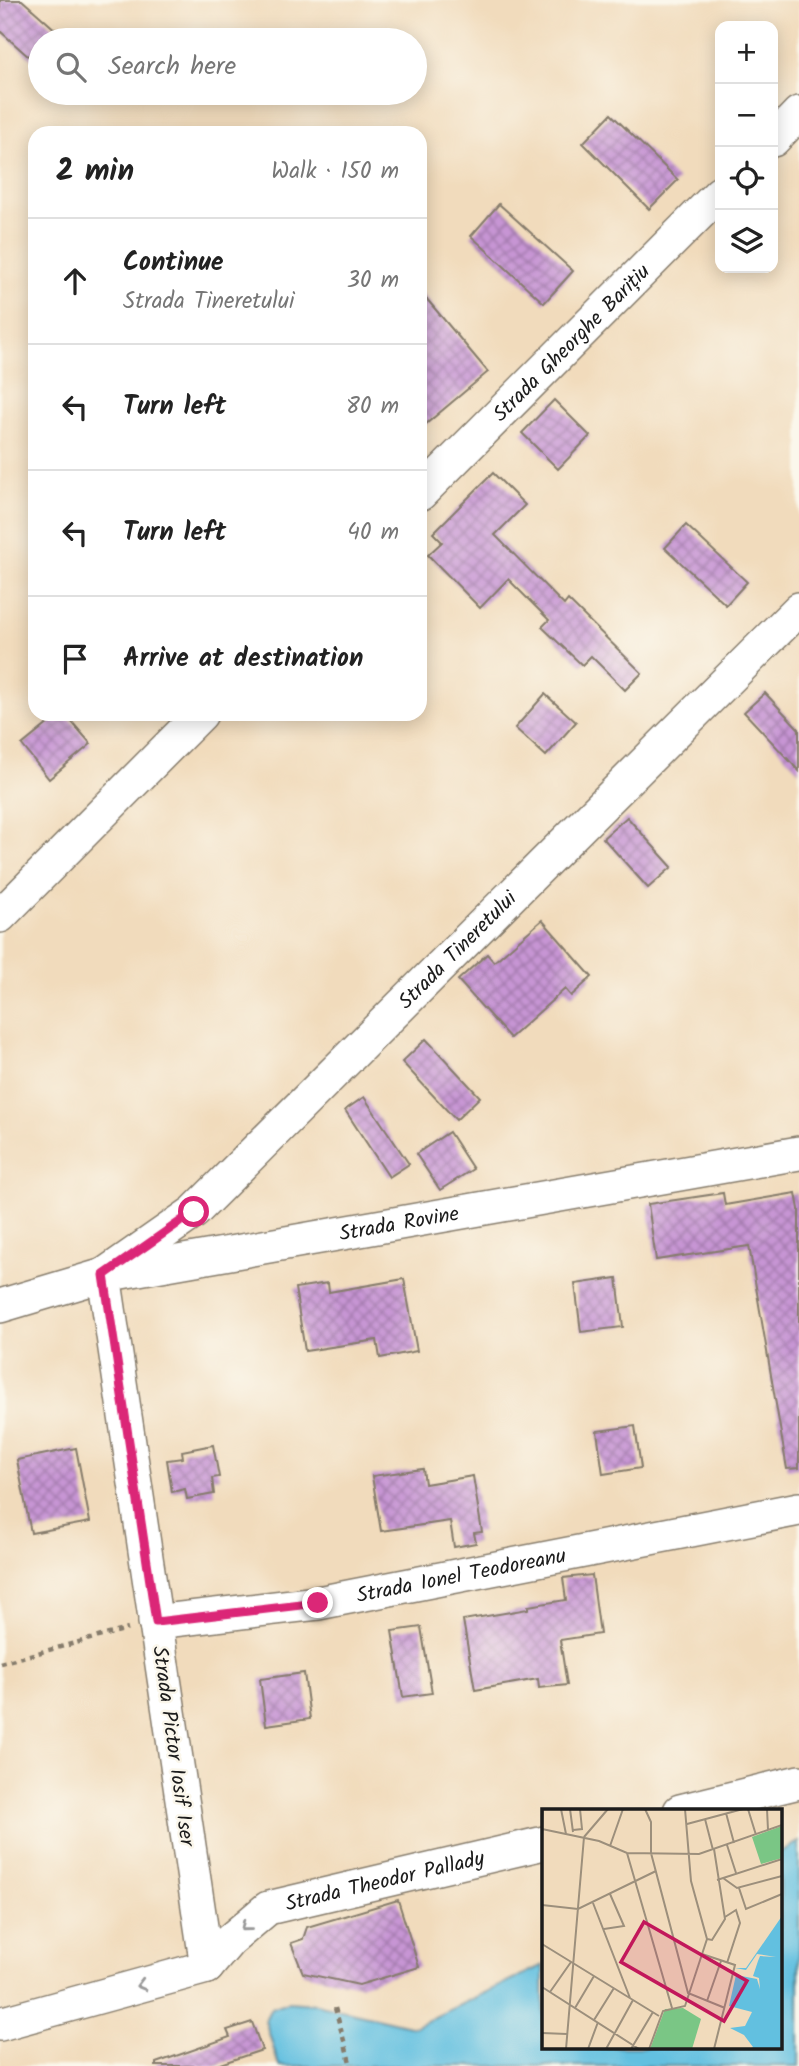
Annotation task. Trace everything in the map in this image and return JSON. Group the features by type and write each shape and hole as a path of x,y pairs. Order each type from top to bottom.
{"street":[{"path":"778,135 799,113"},
{"name":"Strada Gheorghe Barițiu","path":"427,487 715,197"},
{"name":"Strada Tineretului","path":"104,1275 194,1212 799,609"},
{"path":"0,916 194,721"},
{"name":"Strada Rovine","path":"0,1306 104,1275 799,1153"},
{"name":"Strada Pictor Iosif Iser","path":"104,1275 207,1968"},
{"name":"Strada Ionel Teodoreanu","path":"156,1622 318,1603 799,1509"},
{"path":"688,1809 799,1782"},
{"name":"Strada Theodor Pallady","path":"207,1968 229,1941 268,1908 542,1843"},
{"path":"0,2024 207,1968"}],"path":[{"path":"0,1663 156,1622"},
{"path":"335,2008 351,2066"}],"water":[{"path":"799,1842 799,2066 279,2066 265,2020 271,2008 287,2002 316,2004 414,2027 542,1965 542,2048 782,2048 782,1851"}],"building":[{"path":"0,0 22,0 54,28 28,28 28,56 0,31"},
{"path":"611,114 678,180 649,209 583,143"},
{"path":"499,204 573,271 544,303 471,236"},
{"path":"427,299 488,372 427,423"},
{"path":"554,400 590,436 558,469 522,433"},
{"path":"493,473 525,505 495,535 564,605 568,600 642,673 625,690 591,656 582,665 542,627 549,620 508,579 480,608 428,555 442,542 433,533"},
{"path":"686,525 747,582 726,605 665,548"},
{"path":"765,693 799,729 799,771 744,712"},
{"path":"545,694 576,722 546,756 515,728"},
{"path":"51,721 71,721 91,744 49,779 22,745"},
{"path":"627,817 672,867 648,888 603,838"},
{"path":"542,920 592,977 571,996 565,989 510,1038 458,980 487,954 494,962"},
{"path":"426,1039 480,1097 456,1120 402,1062"},
{"path":"364,1097 409,1164 389,1177 345,1110"},
{"path":"449,1132 473,1169 440,1190 416,1154"},
{"path":"723,1193 725,1205 796,1193 799,1209 799,1468 787,1469 749,1246 656,1260 648,1204"},
{"path":"617,1278 623,1327 581,1332 575,1284"},
{"path":"404,1279 417,1351 380,1358 377,1340 305,1351 295,1288 328,1283 329,1292"},
{"path":"635,1426 641,1468 603,1474 597,1431"},
{"path":"213,1445 219,1477 212,1478 214,1494 187,1499 185,1489 172,1492 167,1460 183,1458 182,1451"},
{"path":"76,1448 90,1522 31,1533 17,1460"},
{"path":"423,1469 425,1484 473,1476 482,1532 474,1533 476,1543 454,1547 450,1521 381,1531 372,1476"},
{"path":"592,1575 600,1634 560,1640 567,1685 539,1688 538,1679 475,1690 463,1620 566,1600 563,1578"},
{"path":"421,1627 432,1693 403,1697 392,1631"},
{"path":"304,1673 310,1719 266,1725 260,1679"},
{"path":"398,1900 419,1967 359,1985 303,1973 291,1943 303,1939 307,1927"},
{"path":"252,2022 262,2050 214,2066 156,2066 156,2063 230,2037 227,2030"}],"route":[{"path":"194,1212 104,1275 156,1622 318,1603"}]}
